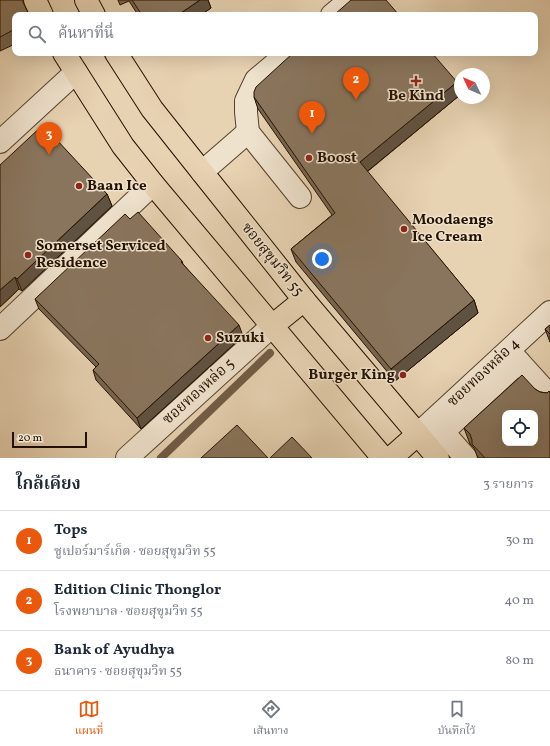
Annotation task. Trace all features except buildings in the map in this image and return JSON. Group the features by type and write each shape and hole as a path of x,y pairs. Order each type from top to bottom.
{"main road":[{"path":"34,0 40,12"},
{"path":"86,0 92,12"},
{"name":"ซอยสุขุมวิท 55","path":"118,56 152,109 202,172 304,300 438,458"},
{"path":"70,62 123,146 153,184 383,458"},
{"path":"272,326 304,300"},
{"path":"391,458 418,434"}],"street":[{"path":"336,12 350,0"},
{"path":"284,56 256,80 251,90 246,101 248,132 300,197"},
{"path":"0,124 70,62"},
{"path":"0,142 70,62"},
{"path":"202,172 248,132"},
{"path":"0,329 153,184"},
{"name":"ซอยทองหล่อ 4","path":"418,434 514,356 550,312"},
{"name":"ซอยทองหล่อ 5","path":"127,458 272,326"},
{"path":"459,456 443,432 514,356 550,396"}],"waterway":[{"path":"161,458 270,353"}],"place":[{"name":"Be Kind","path":"416,81"},
{"name":"Edition Clinic Thonglor","path":"356,100"},
{"name":"Tops","path":"312,134"},
{"name":"Bank of Ayudhya","path":"49,155"},
{"name":"Boost","path":"309,158"},
{"name":"Baan Ice","path":"79,186"},
{"name":"Moodaengs Ice Cream","path":"404,229"},
{"name":"Somerset Serviced Residence","path":"28,255"},
{"name":"Suzuki","path":"208,338"},
{"name":"Burger King","path":"403,375"}]}
